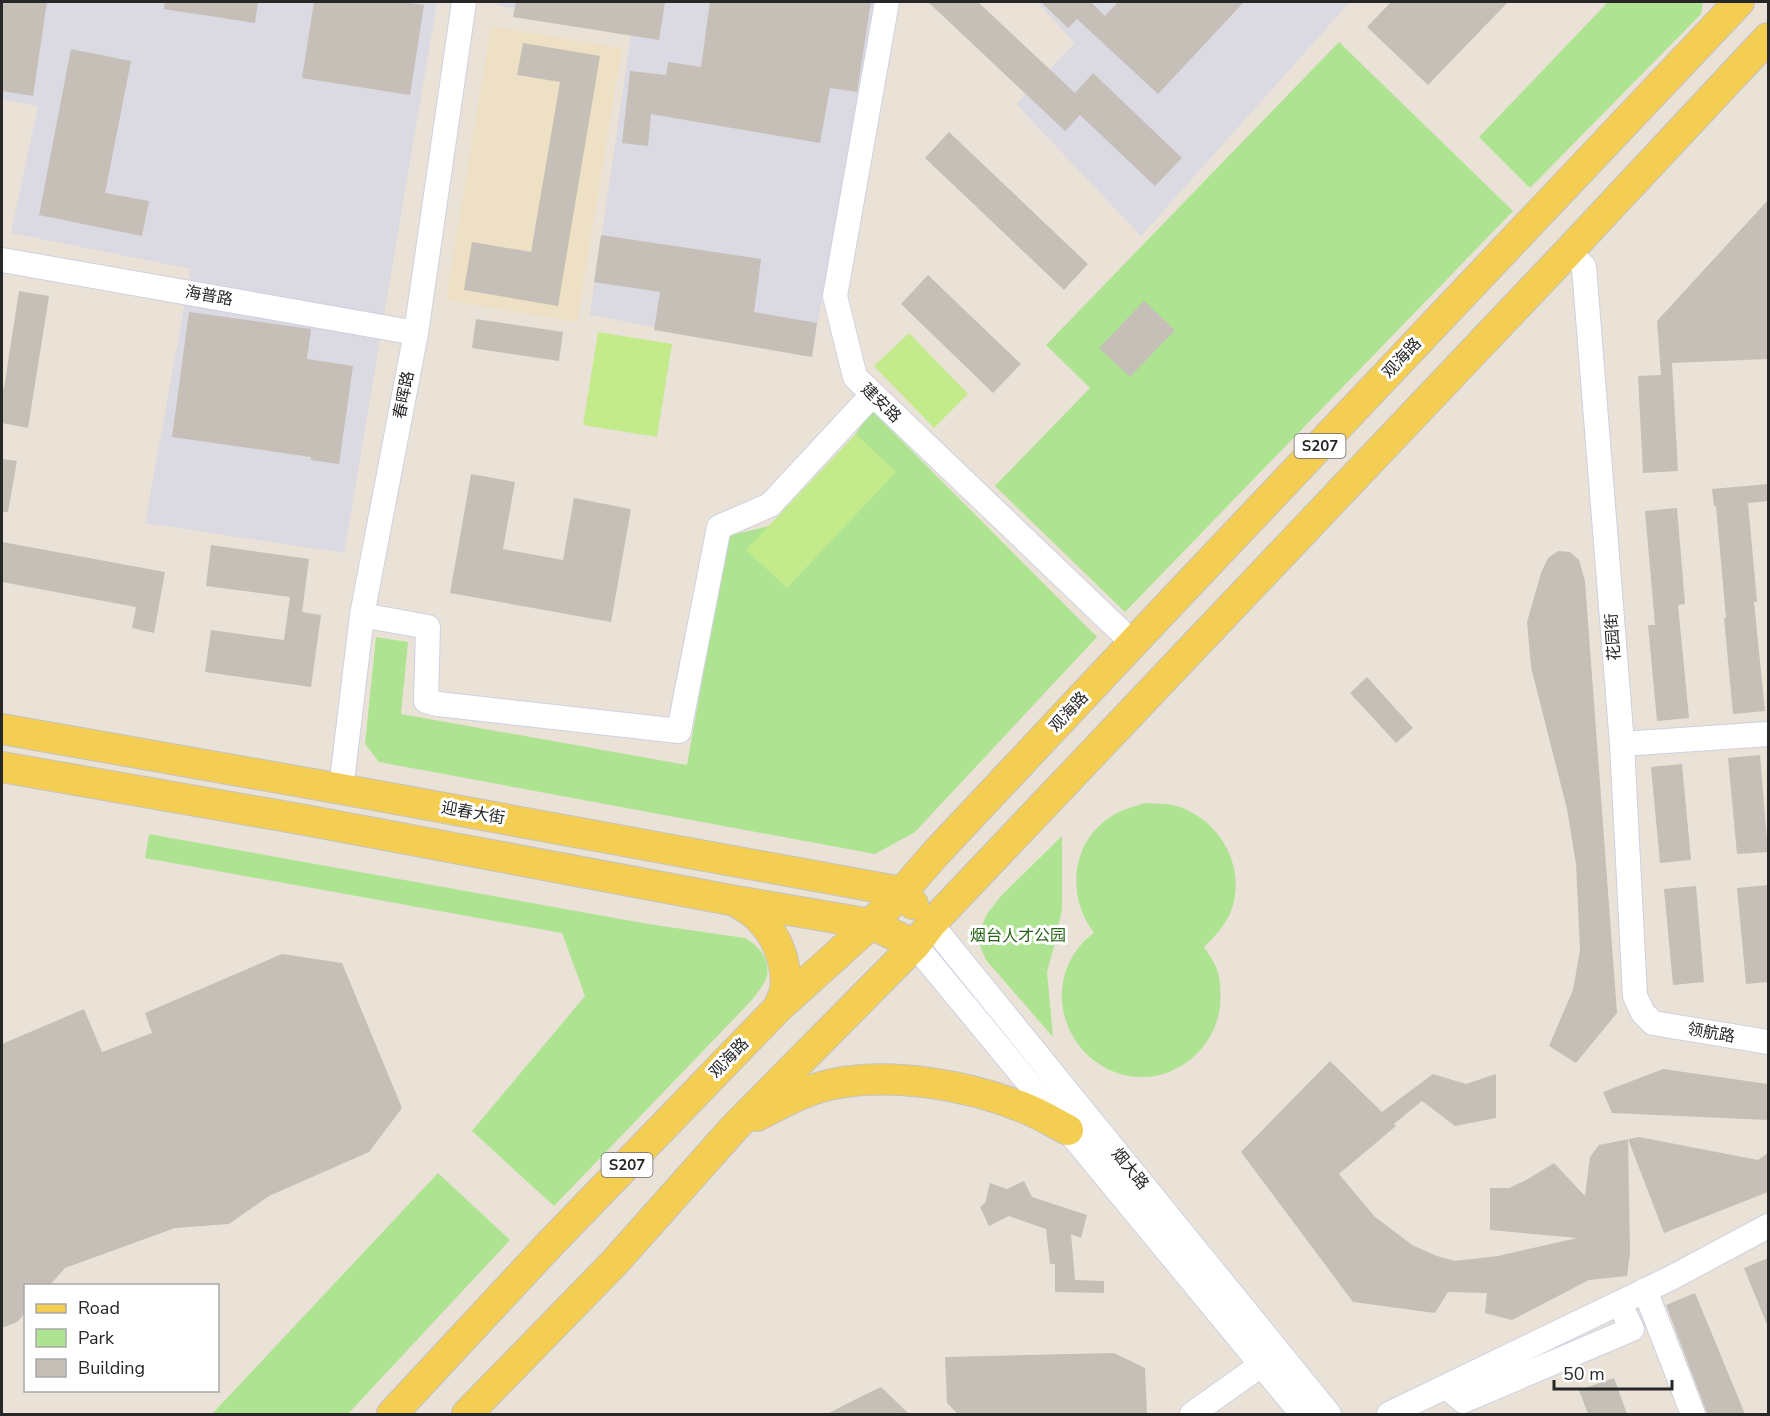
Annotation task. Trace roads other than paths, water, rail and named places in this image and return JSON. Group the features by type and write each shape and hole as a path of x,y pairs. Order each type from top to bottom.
{"main road":[{"name":"观海路","path":"392,1414 550,1244 778,1008 871,924 902,892 937,852 1739,2"},
{"name":"S207","path":"467,1414 615,1263 735,1126 923,934 1768,38"},
{"name":"迎春大街","path":"2,729 902,892"},
{"path":"2,767 304,820 736,902 923,934"},
{"path":"902,892 923,934"},
{"path":"736,902 757,916 769,929 779,947 784,969 785,992 778,1008"},
{"path":"735,1126 794,1098 832,1084 874,1080 915,1081 970,1090 1023,1107 1068,1130"}],"street":[{"name":"春晖路","path":"341,789 362,615 416,333 464,2"},
{"name":"建安路","path":"887,2 835,296 855,377 1133,644"},
{"name":"花园街","path":"1569,251 1584,267 1622,744 1635,996 1643,1013 1653,1023"},
{"name":"海普路","path":"2,260 416,333"},
{"path":"362,615 428,627 426,701 679,731 719,527 770,505 872,395"},
{"path":"1622,744 1768,734"},
{"name":"烟大路","path":"923,934 1068,1130 1302,1414"},
{"name":"烟大路","path":"923,934 1329,1414"},
{"name":"领航路","path":"1653,1023 1768,1042"},
{"path":"1389,1414 1619,1303 1768,1226"},
{"path":"1645,1290 1693,1414"},
{"path":"1192,1414 1261,1365"}],"park label":[{"name":"烟台人才公园","path":"1018,936"}]}
